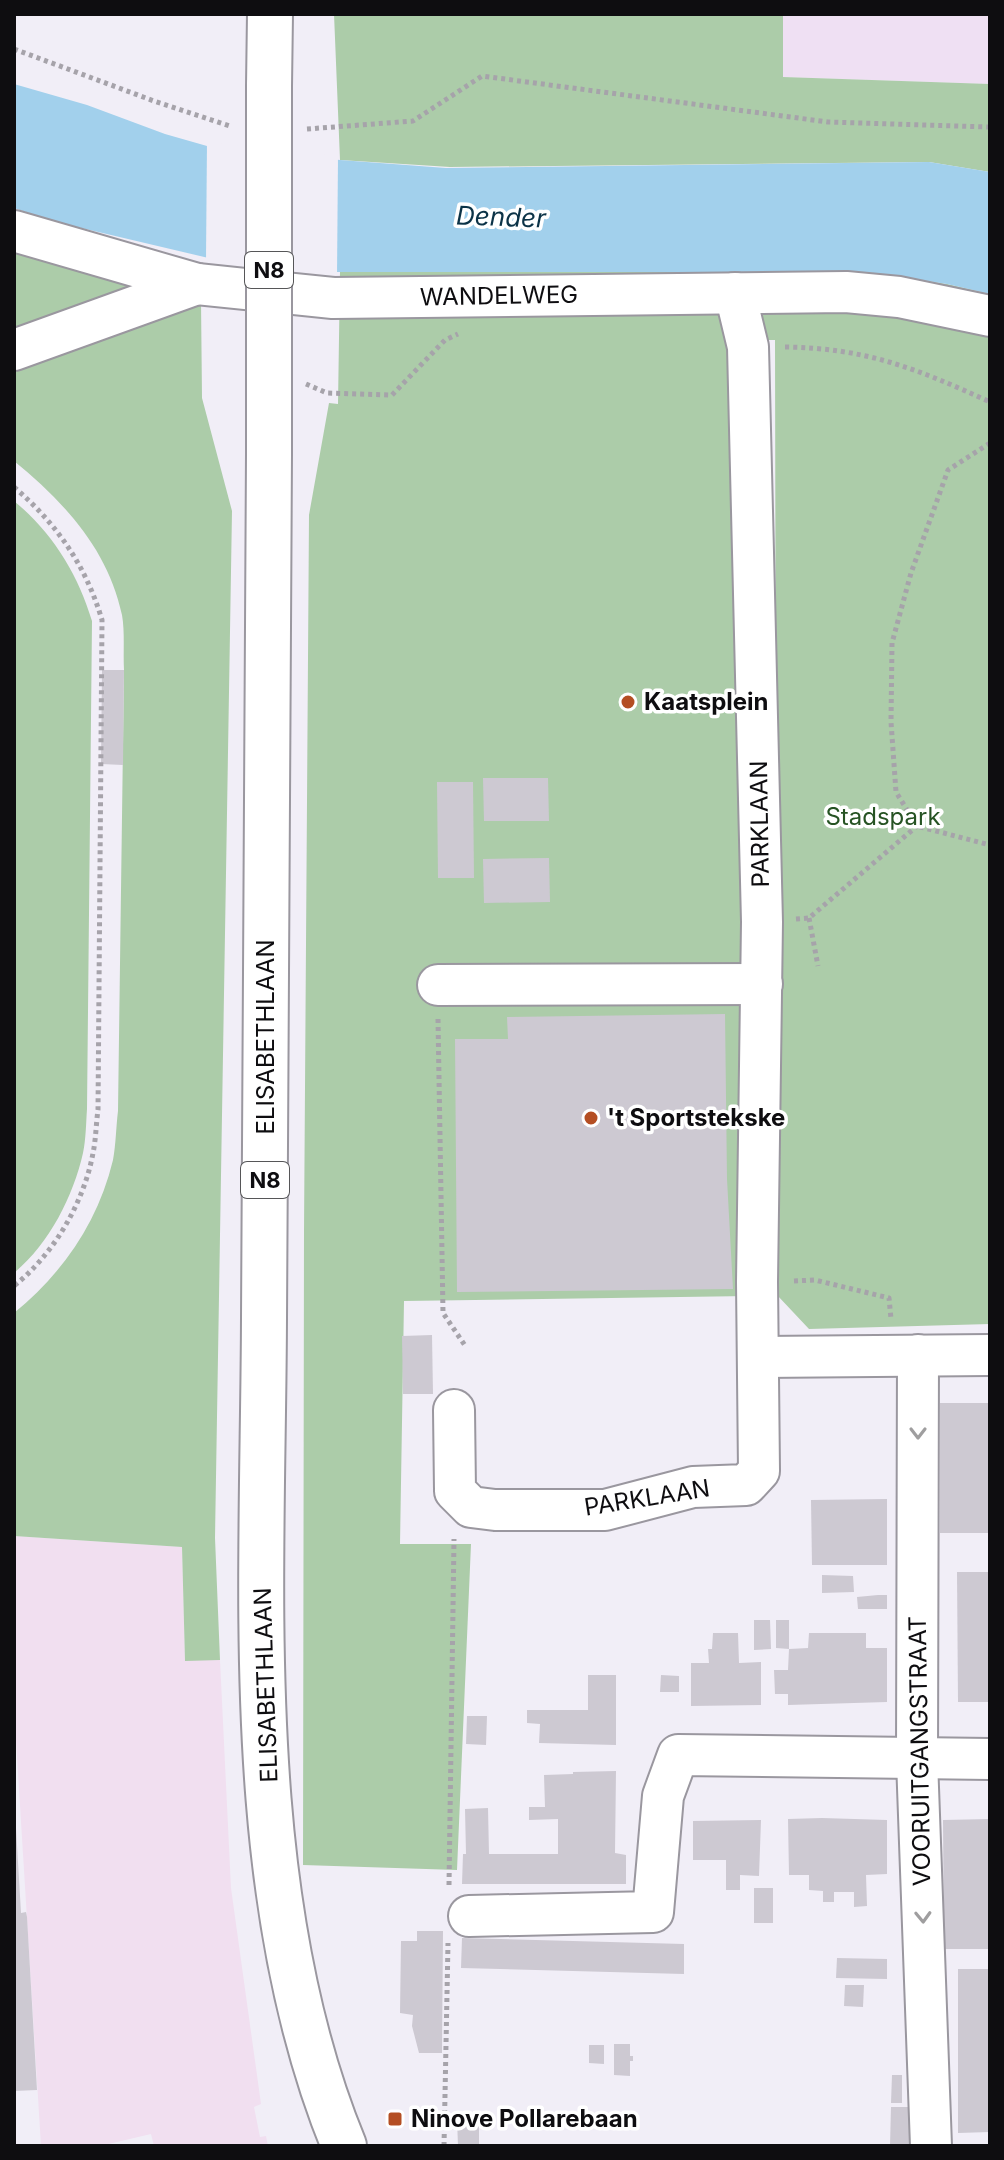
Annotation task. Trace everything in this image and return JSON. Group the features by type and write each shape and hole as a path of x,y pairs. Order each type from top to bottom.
{"main road":[{"name":"ELISABETHLAAN","path":"270,14 262,1690 279,1905 293,1975 319,2075 344,2146"}],"street":[{"name":"WANDELWEG","path":"14,231 197,284 346,299 846,292 899,297 990,316"},
{"path":"14,350 197,284"},
{"name":"PARKLAAN","path":"455,1491 471,1507 495,1510 605,1510 693,1487 746,1485 759,1471 757,1282 762,922 748,347 735,293"},
{"path":"438,985 762,984"},
{"path":"758,1357 912,1337 990,1355"},
{"name":"VOORUITGANGSTRAAT","path":"912,1337 917,1760 931,2146"},
{"path":"454,1410 455,1491"},
{"path":"456,1910 653,1912 663,1796 678,1755 990,1759"}],"path":[{"path":"14,49 236,128"},
{"path":"298,128 413,121 482,76 828,122 990,127"},
{"path":"748,347 816,348 862,354 908,366 990,402"},
{"path":"327,393 392,395"},
{"path":"990,443 948,470 911,573 892,643 891,722 896,792 917,826 990,845"},
{"path":"14,487 40,509 71,548 94,591 102,620 102,633 98,1110 93,1154 79,1199 56,1241 26,1277 14,1286"},
{"path":"762,922 809,918 917,826"},
{"path":"809,918 818,966"},
{"path":"438,985 443,1313 466,1347"},
{"path":"757,1282 815,1280 889,1298 891,1320 912,1337"},
{"path":"444,2146 456,1910 455,1491"}],"shaded area":[{"path":"783,14 990,14 990,84 782,77"},
{"path":"14,1536 182,1547 185,1660 220,1660 231,1888 261,2104 254,2107 260,2137 266,2136 268,2146 154,2146 151,2134 100,2146 41,2146 14,1708"}],"green space":[{"path":"334,14 783,14 783,77 990,84 990,172 929,162 450,167 340,160"},
{"path":"14,248 201,301 202,398 232,511 215,1538 220,1660 185,1661 182,1547 14,1536 14,1313 48,1281 76,1245 98,1204 114,1154 118,1111 124,670 122,615 115,591 95,548 66,510 14,461"},
{"name":"Stadspark","path":"340,272 867,272 990,294 990,1324 809,1329 777,1295 775,340 735,340 749,1296 404,1301 400,1544 471,1544 457,1870 303,1865 309,515 329,403 338,404"},
{"path":"14,501 40,526 62,555 92,621 85,1142 79,1170 58,1219 38,1248 14,1273"}],"water":[{"name":"Dender","path":"14,84 207,146 340,160 446,168 929,162 990,172 990,294 867,272 312,272 217,260 56,222 14,208"}],"pier":[{"path":"207,142 338,156 337,276 312,276 206,261"}],"building":[{"path":"102,670 124,670 123,765 101,764"},
{"path":"483,778 548,778 549,821 484,821"},
{"path":"437,782 473,782 474,878 438,878"},
{"path":"549,858 550,902 484,903 483,859"},
{"name":"'t Sportstekske","path":"725,1014 727,1179 733,1289 457,1292 455,1039 508,1039 507,1017"},
{"path":"432,1335 433,1394 403,1394 402,1336"},
{"path":"940,1403 990,1403 990,1533 940,1533"},
{"path":"887,1499 887,1565 812,1565 811,1500"},
{"path":"957,1572 990,1572 990,1702 958,1702"},
{"path":"822,1575 853,1576 854,1592 822,1593"},
{"path":"887,1595 887,1609 858,1609 857,1597"},
{"path":"754,1620 770,1620 771,1649 754,1650"},
{"path":"776,1620 789,1620 789,1649 776,1648"},
{"path":"713,1633 738,1633 739,1663 761,1662 761,1705 691,1706 691,1663 709,1663 708,1649 712,1649"},
{"path":"809,1633 866,1633 866,1648 887,1648 887,1702 788,1705 788,1694 775,1694 774,1670 788,1670 789,1649 808,1648"},
{"path":"588,1675 616,1675 616,1745 539,1743 540,1724 527,1723 527,1710 588,1710"},
{"path":"661,1675 679,1676 679,1692 660,1692"},
{"path":"467,1716 487,1716 486,1745 466,1744"},
{"path":"616,1771 615,1853 626,1855 626,1884 462,1884 463,1854 466,1854 465,1809 488,1808 489,1854 558,1854 558,1819 529,1820 529,1807 545,1807 544,1775"},
{"path":"788,1819 887,1820 887,1874 866,1875 867,1906 854,1907 854,1892 834,1892 834,1902 823,1902 823,1891 809,1890 809,1875 789,1875"},
{"path":"990,1819 990,1949 944,1949 943,1820"},
{"path":"761,1820 759,1876 740,1875 740,1890 726,1890 726,1860 693,1860 693,1821"},
{"path":"14,1828 21,1913 26,1912 27,1917 37,2090 14,2091"},
{"path":"754,1888 773,1888 773,1923 754,1923"},
{"path":"417,1931 443,1931 442,2053 419,2053 412,2026 413,2015 400,2013 401,1941 417,1941"},
{"path":"462,1938 684,1944 684,1974 461,1968"},
{"path":"837,1958 887,1959 887,1979 836,1978"},
{"path":"958,1969 990,1969 990,2132 958,2133"},
{"path":"845,1985 864,1985 863,2007 844,2006"},
{"path":"614,2044 630,2044 633,2061 630,2061 630,2076 614,2075"},
{"path":"589,2045 604,2045 604,2064 589,2063"},
{"path":"892,2075 902,2075 902,2103 891,2103"},
{"path":"891,2107 915,2107 915,2146 890,2146"},
{"path":"457,2119 479,2121 479,2146 458,2146"}],"place":[{"name":"Kaatsplein","path":"628,702"},
{"name":"'t Sportstekske","path":"591,1118"},
{"name":"Ninove Pollarebaan","path":"395,2119"}]}
